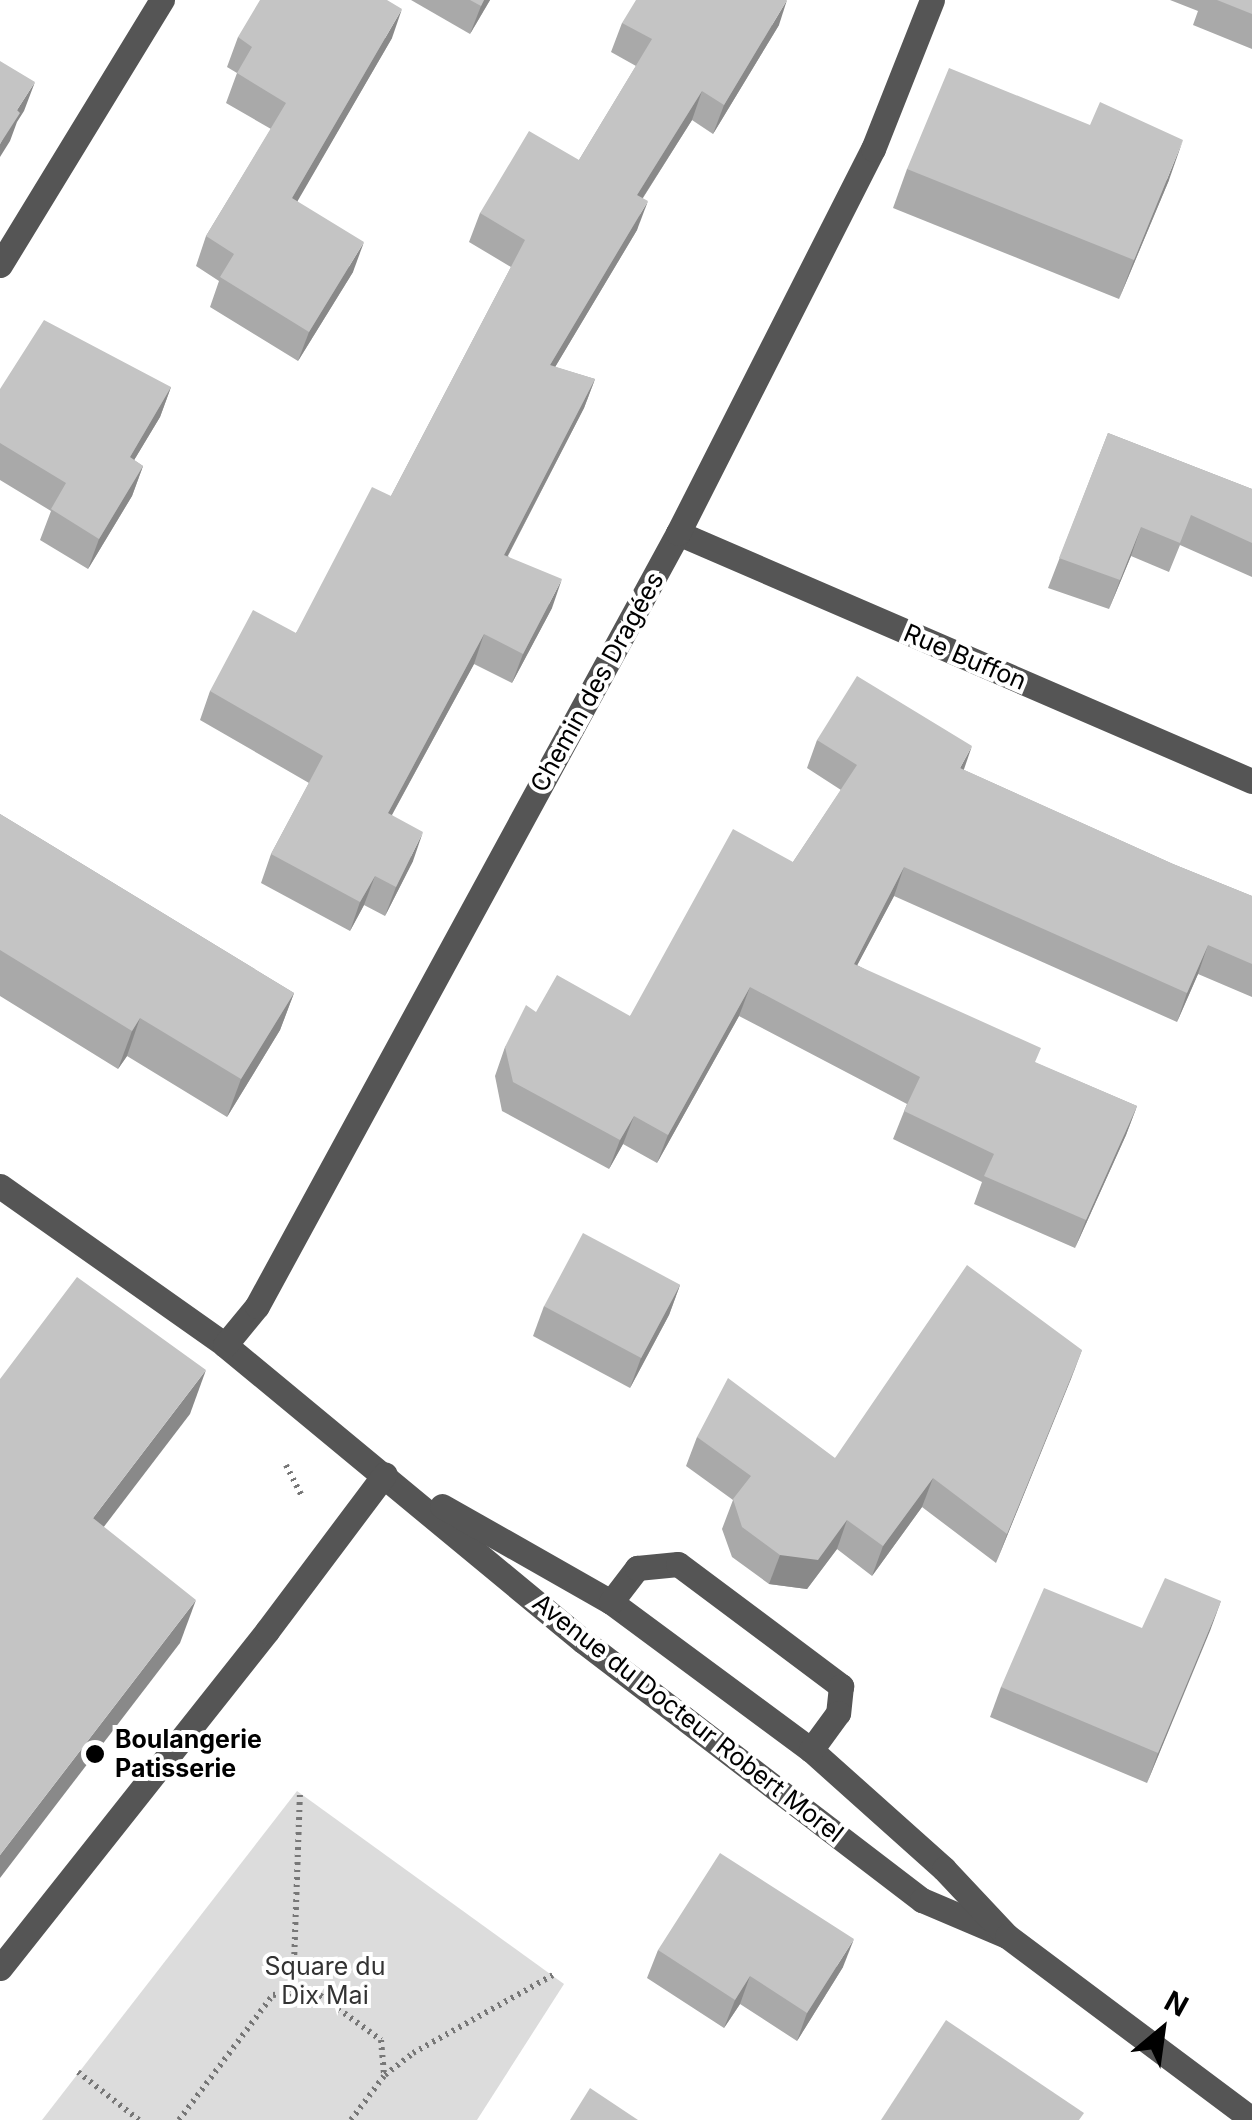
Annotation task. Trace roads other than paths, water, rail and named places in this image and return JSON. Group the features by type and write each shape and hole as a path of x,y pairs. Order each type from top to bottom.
{"street":[{"path":"0,265 162,0"},
{"name":"Chemin des Dragées","path":"226,1346 257,1306 678,533 873,149 932,0"},
{"name":"Rue Buffon","path":"678,533 1252,780"},
{"name":"Avenue du Docteur Robert Morel","path":"0,1186 226,1346 386,1474 582,1641 922,1900 1007,1936"},
{"path":"0,1968 386,1474"},
{"name":"Avenue du Docteur Robert Morel","path":"386,1474 611,1602 810,1750 944,1869 1007,1936 1252,2120"},
{"path":"611,1602 637,1568 678,1564 842,1686 838,1713 810,1750"}],"place":[{"name":"Boulangerie Patisserie","path":"95,1754"}],"park label":[{"name":"Square du Dix Mai","path":"325,1982"}]}
